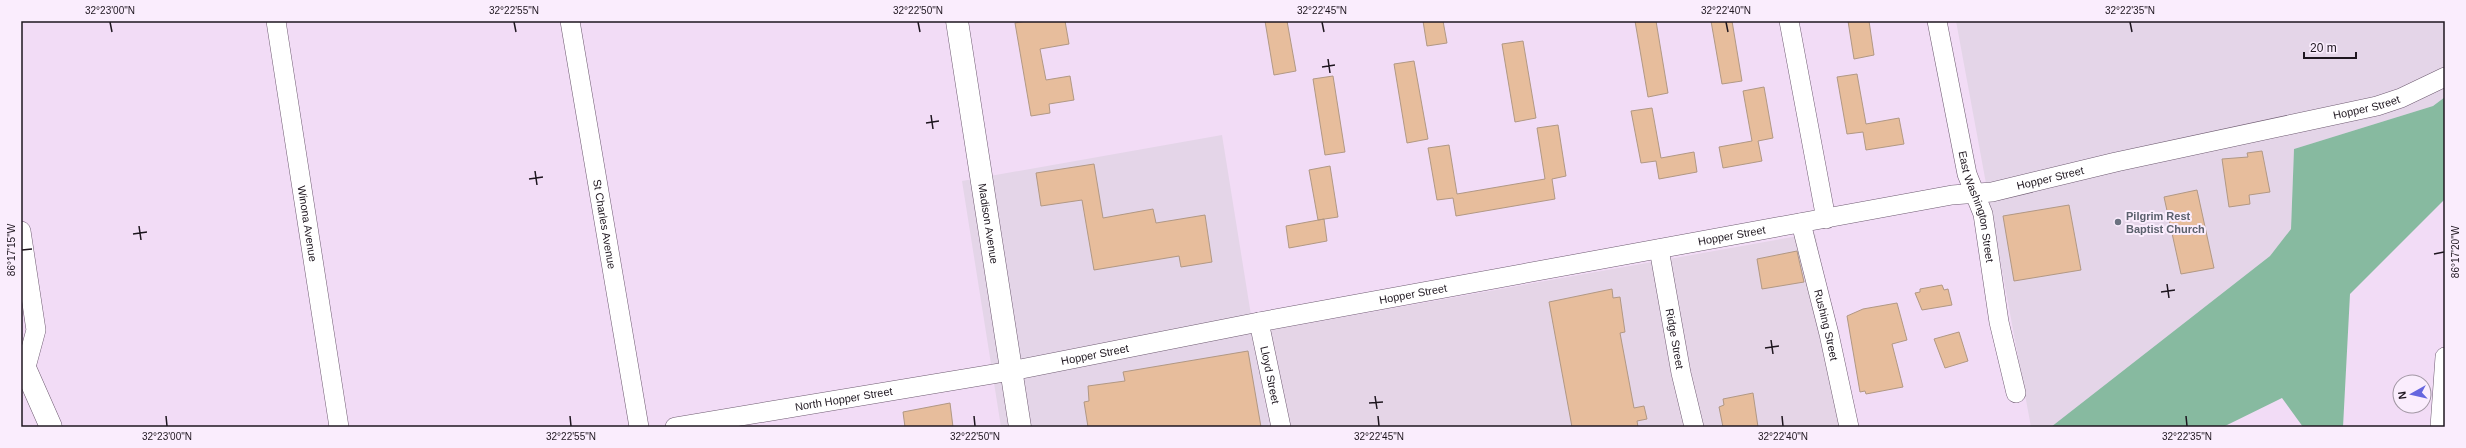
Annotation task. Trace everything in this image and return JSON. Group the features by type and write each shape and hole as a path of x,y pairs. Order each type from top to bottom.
{"main road":[{"name":"Madison Avenue","path":"957,21 1020,427"},
{"path":"23,363 52,427"}],"street":[{"name":"Winona Avenue","path":"276,21 339,427"},
{"name":"St Charles Avenue","path":"570,21 639,427"},
{"path":"1789,21 1826,219"},
{"name":"East Washington Street","path":"1938,21 1967,174 1983,214 1999,322 2016,393"},
{"name":"Hopper Street","path":"1011,371 1260,322 1952,195 1992,192 2116,162 2377,106 2401,98 2445,76"},
{"name":"Rushing Street","path":"1801,223 1829,334 1849,427"},
{"path":"21,231 36,330 23,363"},
{"name":"Ridge Street","path":"1659,249 1681,373 1694,427"},
{"name":"Lloyd Street","path":"1260,322 1281,427"},
{"path":"2440,427 2445,357"},
{"name":"North Hopper Street","path":"675,427 1011,371"}],"shaded area":[{"path":"1956,21 2445,21 2445,97 2433,106 2294,149 2291,229 2270,256 2051,427 2031,427"},
{"path":"1222,135 1269,427 1001,427 962,181"},
{"path":"1815,233 1856,427 1269,427 1254,333"}],"green space":[{"path":"2445,97 2445,199 2350,294 2343,427 2303,427 2282,398 2223,427 2051,427 2270,256 2291,229 2294,149 2433,106"}],"building":[{"path":"1026,21 1065,21 1069,44 1040,49 1046,80 1070,76 1074,100 1049,104 1050,113 1031,116 1015,23"},
{"path":"1265,21 1287,21 1296,71 1274,75"},
{"path":"1423,21 1443,21 1447,43 1427,46"},
{"path":"1635,21 1656,21 1668,93 1648,97"},
{"path":"1711,21 1732,21 1742,81 1722,84"},
{"path":"1848,21 1869,21 1874,55 1854,59"},
{"path":"1523,41 1536,118 1515,122 1502,44"},
{"path":"1414,61 1428,139 1407,143 1394,64"},
{"path":"1857,74 1866,124 1899,118 1904,144 1866,150 1863,132 1847,134 1837,77"},
{"path":"1333,76 1345,152 1325,155 1313,79"},
{"path":"1764,87 1773,138 1758,141 1762,161 1723,168 1719,147 1752,141 1743,91"},
{"path":"1652,108 1661,158 1694,152 1697,172 1659,179 1656,161 1641,163 1631,111"},
{"path":"1558,125 1566,176 1552,179 1555,199 1456,216 1453,198 1437,200 1428,148 1449,145 1457,194 1545,179 1537,128"},
{"path":"2262,151 2270,192 2249,195 2250,204 2229,207 2222,159 2248,157 2247,153"},
{"path":"1094,164 1103,218 1153,209 1156,223 1205,215 1212,262 1181,267 1179,256 1094,270 1082,200 1041,206 1036,173"},
{"path":"1330,166 1338,217 1318,220 1309,170"},
{"path":"2197,190 2214,268 2181,274 2164,197"},
{"path":"2069,205 2081,270 2014,281 2003,216"},
{"path":"1324,219 1327,241 1289,248 1286,226"},
{"path":"1797,251 1804,282 1762,289 1757,259"},
{"path":"1942,285 1944,290 1948,289 1952,305 1922,310 1915,293 1920,292 1920,289"},
{"path":"1612,289 1613,298 1620,297 1625,332 1620,333 1634,408 1644,406 1647,419 1637,421 1638,427 1572,427 1549,302"},
{"path":"1897,303 1907,340 1892,344 1903,387 1866,394 1865,391 1860,392 1847,316 1863,309"},
{"path":"1959,332 1968,361 1945,368 1934,339"},
{"path":"1248,351 1261,427 1088,427 1084,402 1089,401 1088,386 1125,381 1123,372"},
{"path":"1753,393 1758,427 1723,427 1719,407 1724,405 1723,399"},
{"path":"950,403 953,427 905,427 903,412"}],"place":[{"name":"Pilgrim Rest Baptist Church","path":"2118,222"}]}
